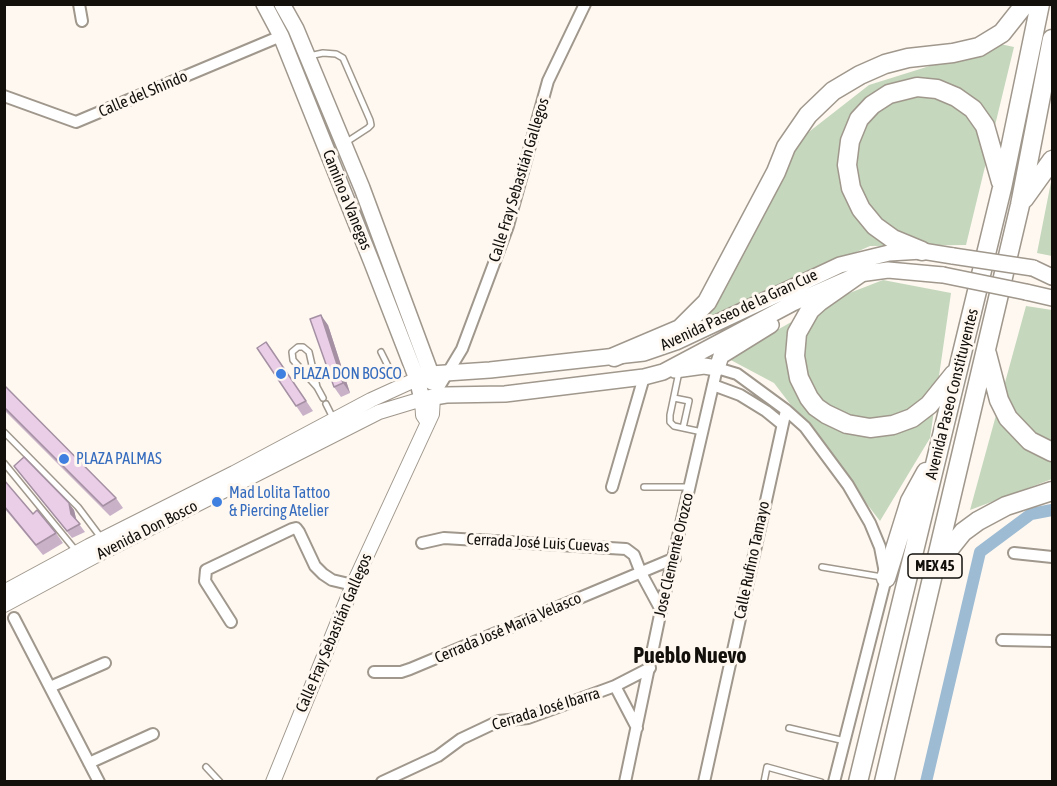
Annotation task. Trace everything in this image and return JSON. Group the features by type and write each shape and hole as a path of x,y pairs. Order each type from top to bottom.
{"highway":[{"path":"614,357 680,329 707,302 776,172 786,147 808,115 833,91 885,64 908,58 953,53 979,47 1002,33 1025,4"},
{"name":"Avenida Paseo Constituyentes","path":"858,782 1002,188 1041,4"},
{"name":"Avenida Paseo Constituyentes","path":"884,782 1020,205 1053,39"},
{"path":"922,251 893,239 875,226 861,208 851,188 847,165 850,141 859,119 872,105 889,94 917,87 937,89 956,97 973,109 985,126 1002,188"},
{"path":"1020,205 1053,160"},
{"path":"859,274 810,310 797,333 795,356 799,378 816,407 847,424 870,428 893,425 912,417 928,405 958,367"},
{"path":"986,351 999,400 1008,418 1030,441 1053,452"},
{"path":"886,578 910,501 938,449"},
{"path":"932,579 951,547 970,526 1006,506 1053,491"}],"main road":[{"name":"Camino a Vanegas","path":"264,4 281,36 427,398"},
{"name":"Camino a Vanegas","path":"282,4 296,28 362,188 418,379"},
{"name":"Avenida Paseo de la Gran Cue","path":"418,379 449,372 490,370 644,353 676,342 840,265 889,253 922,251 1032,268 1053,277"},
{"name":"Avenida Paseo de la Gran Cue","path":"427,398 505,394 644,377 671,371 793,303 859,274 888,270 943,275 1053,298"},
{"path":"671,371 704,366 717,368 721,357 769,327 793,303"},
{"path":"484,394 477,390 476,381 479,375 490,370"}],"street":[{"path":"79,4 82,21"},
{"name":"Calle Fray Sebastián Gallegos","path":"273,782 353,585 432,414 427,398 449,372 462,349 508,226 548,81 585,4"},
{"name":"Calle del Shindo","path":"4,96 76,122 281,36"},
{"path":"717,368 737,374 786,410 818,443 848,485 870,523 880,547 886,578 834,782"},
{"name":"Jose Clemente Orozco","path":"624,781 717,368"},
{"path":"612,487 644,377"},
{"name":"Avenida Don Bosco","path":"4,605 105,544 337,426 418,379"},
{"path":"713,385 740,395 782,424"},
{"name":"Avenida Don Bosco","path":"337,426 427,398"},
{"name":"Calle Rufino Tamayo","path":"704,782 786,410"},
{"path":"231,622 205,581 206,570 292,529 296,528 300,532 315,566 323,574 332,580 353,585"},
{"name":"Cerrada José Luis Cuevas","path":"422,543 444,538 620,548 634,555 641,573"},
{"path":"1014,554 1053,557"},
{"name":"Avenida Don Bosco","path":"4,592 80,558"},
{"name":"Cerrada José María Velasco","path":"374,672 401,672 410,669 675,558"},
{"path":"641,573 661,610"},
{"path":"14,618 99,782"},
{"path":"1002,640 1053,642"},
{"path":"50,687 105,663"},
{"name":"Cerrada José Ibarra","path":"382,782 438,756 461,739 499,721 528,718 615,686 650,669"},
{"name":"Cerrada José Ibarra","path":"615,686 637,728"},
{"path":"89,763 153,734"}],"lane":[{"path":"307,56 322,53 341,55 370,120 371,125 368,128 344,144"},
{"path":"316,387 309,352 303,347 298,347 292,352 293,360 323,398"},
{"path":"381,352 389,368 418,379"},
{"path":"671,371 674,398 670,422 674,426 702,432"},
{"path":"674,398 689,401 683,428"},
{"path":"326,404 337,426"},
{"path":"4,432 86,515 105,544"},
{"path":"11,471 29,457"},
{"path":"4,463 80,558"},
{"path":"644,487 689,487"},
{"path":"822,567 886,578"},
{"path":"789,728 845,741"},
{"path":"206,767 220,782"},
{"path":"764,782 767,767 821,782"}],"green space":[{"path":"1000,44 1014,47 966,245 870,246 702,321 796,142 869,85"},
{"path":"1052,177 1052,256 1037,253"},
{"path":"883,280 951,293 930,438 880,521 774,383 727,358 829,301"},
{"path":"1026,306 1052,310 1052,479 970,510"}],"building":[{"path":"321,315 343,383 334,387 310,319"},
{"path":"266,342 306,401 296,406 257,348"},
{"name":"PLAZA PALMAS","path":"4,385 116,498 103,506 4,407"},
{"path":"24,457 69,503 71,514 80,524 67,531 14,466"},
{"path":"4,480 33,514 37,510 56,533 36,545 4,506"}],"waterway":[{"path":"926,782 980,552 1031,514 1052,510"}],"place":[{"name":"PLAZA DON BOSCO","path":"281,374"},
{"name":"PLAZA PALMAS","path":"64,459"},
{"name":"Mad Lolita Tattoo & Piercing Atelier","path":"217,502"}],"district":[{"name":"Pueblo Nuevo","path":"690,656"}]}
